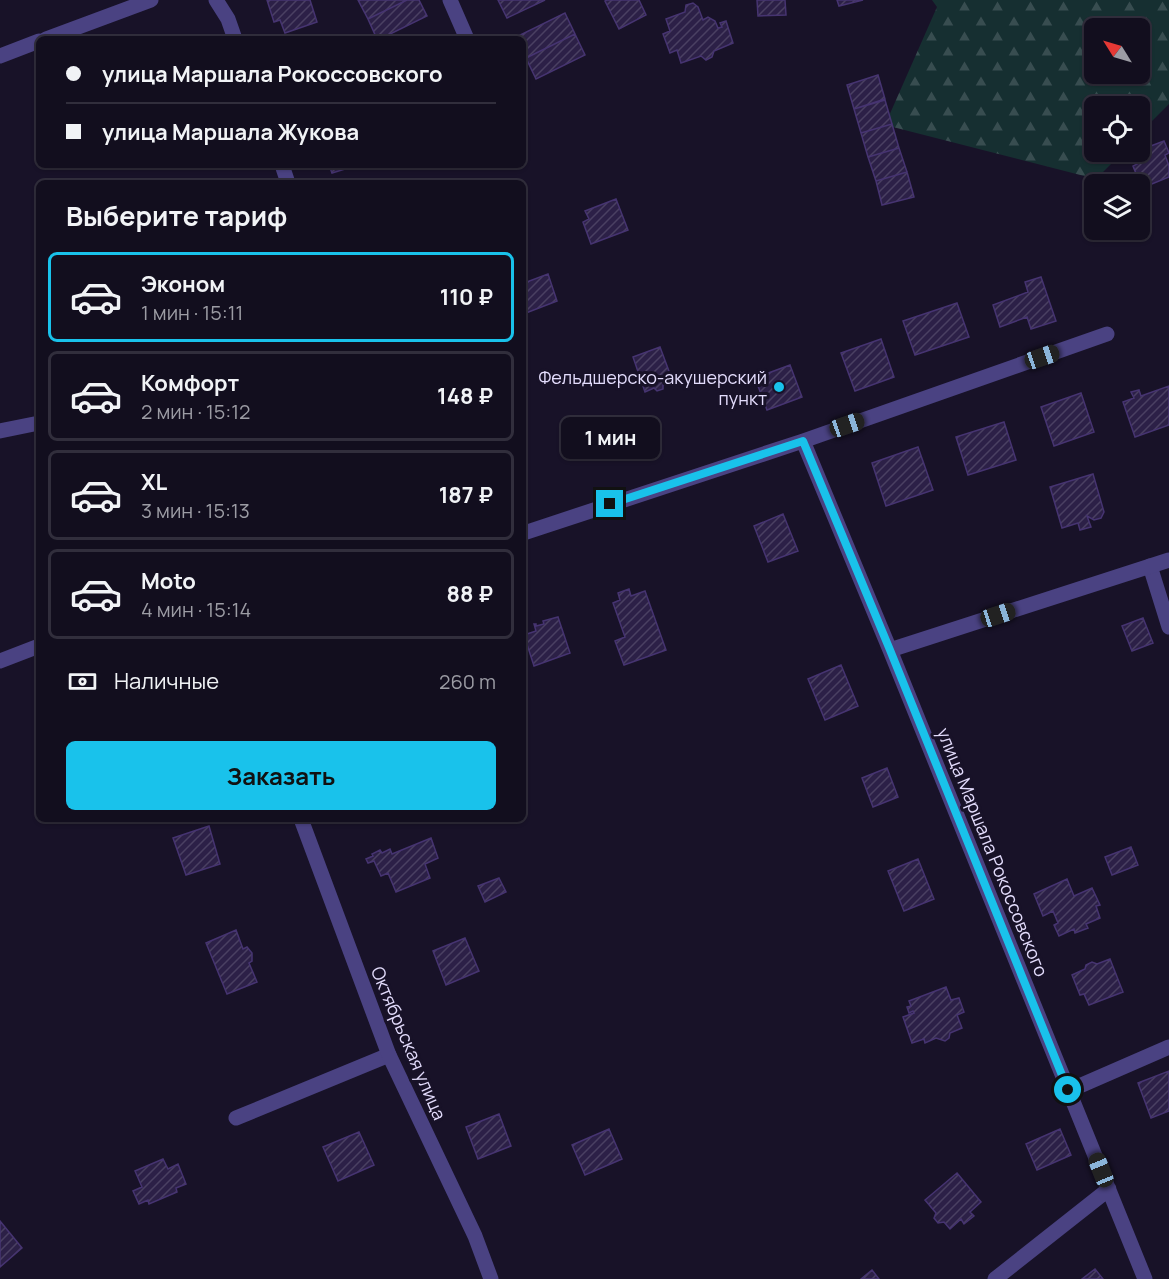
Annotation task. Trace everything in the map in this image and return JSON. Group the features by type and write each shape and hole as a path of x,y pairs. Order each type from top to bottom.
{"street":[{"path":"54,36 151,0"},
{"path":"216,0 228,19 234,36"},
{"path":"450,0 466,36"},
{"path":"0,56 36,42"},
{"path":"526,532 803,441 1107,334"},
{"path":"0,431 36,424"},
{"name":"улица Маршала Рокоссовского","path":"803,441 1145,1279"},
{"path":"890,650 1169,560"},
{"path":"1150,566 1169,627"},
{"path":"0,661 36,647"},
{"name":"Октябрьская улица","path":"302,822 389,1055 475,1236 491,1279"},
{"path":"1068,1090 1169,1047"},
{"path":"236,1118 389,1055"},
{"path":"995,1279 1109,1189"}],"green space":[{"path":"932,0 1169,0 1169,104 1150,123 1150,96 1084,96 1084,162 1113,162 1101,174 1084,174 1084,176 885,125 937,7"}],"building":[{"path":"267,0 310,0 317,22 285,33 280,20 274,22"},
{"path":"358,0 407,0 368,19"},
{"path":"407,0 419,0 427,16 386,36 376,36 368,19"},
{"path":"498,0 545,0 507,18"},
{"path":"639,0 646,15 619,29 605,1"},
{"path":"757,0 785,0 786,15 758,16"},
{"path":"837,0 863,0 839,6"},
{"path":"693,3 698,7 703,20 708,17 715,21 718,28 722,27 720,23 726,21 733,43 714,51 712,57 706,60 701,56 681,63 677,50 670,53 663,34 670,31 666,19 685,12 686,5"},
{"path":"565,13 575,34 526,58 526,36 518,36"},
{"path":"575,34 585,55 536,79 526,58"},
{"path":"878,75 885,99 854,109 847,85"},
{"path":"885,100 892,124 861,133 854,109"},
{"path":"892,124 899,148 868,157 861,133"},
{"path":"1164,141 1169,153 1165,155 1169,166 1169,177 1150,185 1150,174 1136,174 1133,166 1141,162 1150,162 1150,146"},
{"path":"899,148 907,172 876,181 868,157"},
{"path":"330,168 348,168 332,173"},
{"path":"907,172 914,197 882,205 876,181"},
{"path":"616,199 628,230 591,244 583,222 589,219 585,211"},
{"path":"548,274 557,301 526,313 526,282"},
{"path":"1041,277 1056,321 1031,329 1027,317 1000,327 993,305 1028,292 1025,282"},
{"path":"957,303 969,337 915,355 903,321"},
{"path":"881,339 894,377 855,391 841,353"},
{"path":"660,347 673,382 663,385 663,389 657,391 654,388 645,392 633,357"},
{"name":"Фельдшерско-акушерский пункт","path":"790,365 802,397 767,410 755,378"},
{"path":"1169,386 1169,425 1135,437 1123,402 1134,398 1131,392 1139,390 1141,396"},
{"path":"1081,393 1094,432 1054,446 1041,407"},
{"path":"1004,422 1016,460 968,475 956,437"},
{"path":"918,447 933,490 886,506 872,463"},
{"path":"1093,474 1104,512 1101,518 1094,520 1087,516 1091,527 1080,530 1078,523 1062,528 1050,487"},
{"path":"783,514 798,551 768,562 754,526"},
{"path":"629,589 631,596 645,591 666,650 624,665 615,641 625,637 613,603 620,600 618,593"},
{"path":"558,617 570,653 534,666 526,634 536,631 534,624 536,626 544,624 543,621"},
{"path":"1143,618 1153,643 1132,651 1122,626"},
{"path":"841,665 858,706 825,720 808,679"},
{"path":"887,768 898,797 873,807 862,778"},
{"path":"209,826 220,864 186,875 173,838"},
{"path":"431,838 438,858 425,864 430,878 396,892 388,873 381,876 374,861 368,863 366,859 380,850 382,853 390,849 392,854"},
{"path":"1131,847 1138,865 1112,875 1105,857"},
{"path":"918,859 934,899 904,911 888,871"},
{"path":"499,878 506,892 485,902 478,886"},
{"path":"1067,879 1074,896 1092,888 1100,905 1096,906 1100,918 1086,924 1088,928 1075,933 1074,929 1059,936 1054,925 1058,923 1053,911 1043,916 1034,894"},
{"path":"236,930 243,949 247,947 252,953 252,961 249,963 257,982 227,994 206,943"},
{"path":"465,938 479,971 446,985 433,951"},
{"path":"1110,959 1123,992 1089,1005 1084,994 1080,995 1072,975 1085,969 1086,965 1092,962 1097,964"},
{"path":"946,987 951,1000 959,998 964,1012 957,1015 962,1028 950,1033 949,1038 945,1041 936,1038 925,1043 924,1039 912,1043 903,1017 914,1013 913,1011 909,1013 907,1007 911,1006 909,1001"},
{"path":"1169,1071 1169,1111 1151,1118 1138,1083"},
{"path":"499,1114 511,1146 478,1159 466,1127"},
{"path":"609,1129 622,1159 585,1175 572,1145"},
{"path":"1060,1129 1071,1155 1037,1170 1026,1144"},
{"path":"359,1132 374,1165 338,1181 323,1147"},
{"path":"163,1159 168,1169 178,1164 186,1184 176,1188 177,1192 149,1204 148,1200 139,1204 133,1191 142,1187 135,1171"},
{"path":"957,1173 981,1202 970,1212 974,1216 964,1224 961,1219 950,1229 944,1222 938,1223 934,1218 936,1213 925,1200"},
{"path":"0,1221 22,1248 0,1267"},
{"path":"1095,1269 1103,1279 1082,1279"},
{"path":"872,1270 879,1279 861,1279"}],"place":[{"name":"Фельдшерско-акушерский пункт","path":"779,387"}],"route":[{"path":"610,504 803,441 1068,1090"}]}
